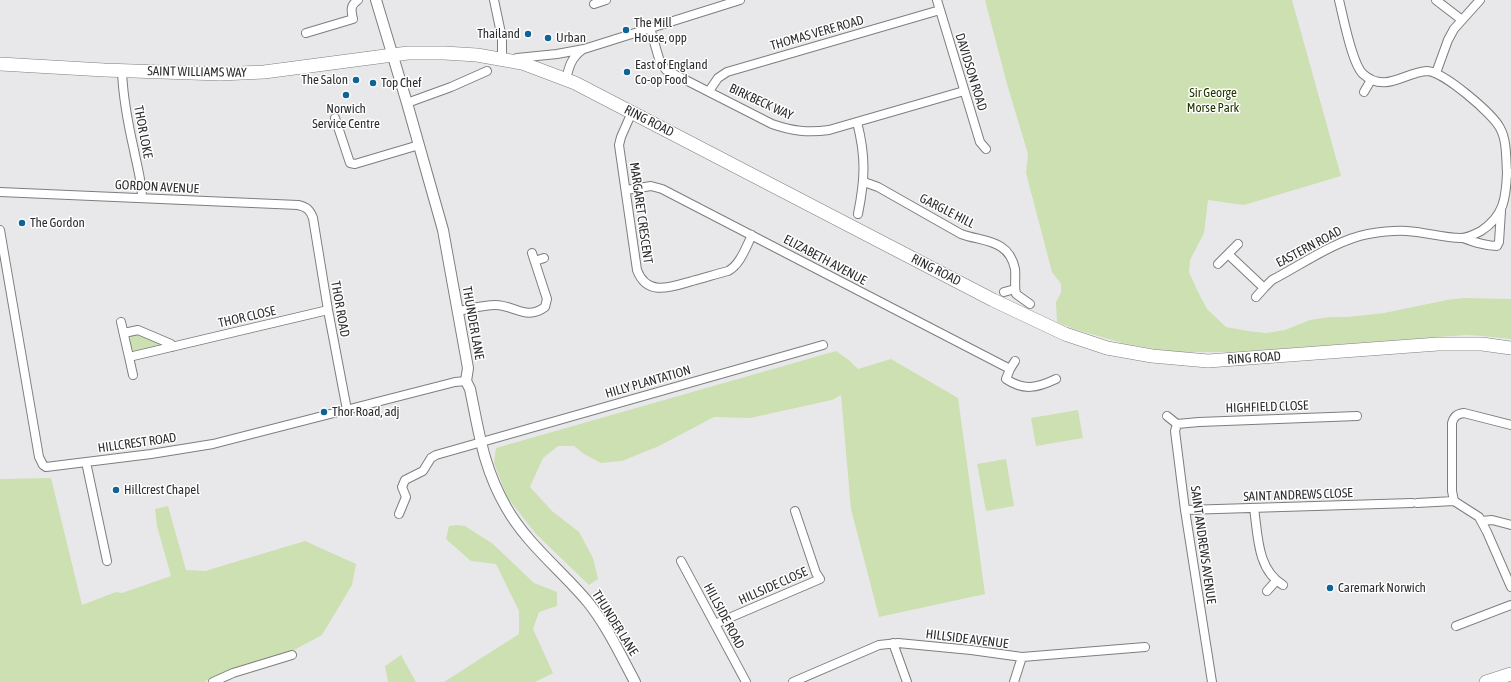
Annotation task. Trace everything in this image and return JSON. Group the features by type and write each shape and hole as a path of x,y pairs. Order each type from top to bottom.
{"main road":[{"name":"RING ROAD","path":"393,55 408,53 478,55 522,63 566,79 993,300 1065,334 1107,348 1152,356 1208,361 1445,344 1482,344 1511,348"},
{"name":"SAINT WILLIAMS WAY","path":"0,64 122,71 220,74 264,72 393,55"},
{"path":"1486,682 1511,674"}],"street":[{"path":"306,33 353,19 351,12 352,7 358,0"},
{"name":"THUNDER LANE","path":"376,0 408,103 443,230 468,368 466,381 470,389 480,442 487,468 506,508 530,539 574,585 594,610 635,682"},
{"path":"494,0 502,38 502,59 543,56 584,49 650,28 718,3 740,0"},
{"path":"594,4 606,0"},
{"name":"DAVIDSON ROAD","path":"937,0 980,142 986,149"},
{"path":"1339,0 1358,68 1371,80 1381,82 1391,82 1428,71 1436,73 1448,40 1454,29 1480,0"},
{"path":"1436,0 1462,20"},
{"name":"THOMAS VERE ROAD","path":"709,91 718,78 727,72 940,10"},
{"name":"BIRKBECK WAY","path":"650,28 660,62 663,67 671,73 772,124 787,129 802,132 829,130 964,91"},
{"path":"566,79 571,60 575,55 584,49"},
{"name":"THOR LOKE","path":"122,71 123,88 142,189 142,198"},
{"path":"408,103 451,87 487,71"},
{"name":"EASTERN ROAD","path":"1256,297 1272,280 1341,243 1356,237 1388,231 1406,231 1463,238 1472,242 1497,246 1509,173 1504,136 1494,119 1455,85 1436,73"},
{"path":"1364,92 1371,80"},
{"name":"MARGARET CRESCENT","path":"632,112 619,145 637,270 643,282 650,286 660,288 672,287 733,268 752,235"},
{"path":"335,118 350,163 355,164 419,145"},
{"path":"857,122 863,149 864,162 864,182 858,214"},
{"name":"GARGLE HILL","path":"864,182 878,186 961,234 970,238 988,240 999,245 1006,250 1012,260 1015,269 1015,289"},
{"name":"ELIZABETH AVENUE","path":"626,190 656,187 752,235 1010,369"},
{"name":"GORDON AVENUE","path":"0,192 298,205 311,211"},
{"name":"EASTERN ROAD","path":"1463,238 1483,230 1498,216 1502,210"},
{"name":"THOR ROAD","path":"311,211 347,410"},
{"name":"HILLCREST ROAD","path":"0,230 40,461 46,467 213,444 455,382 466,381"},
{"path":"1218,264 1238,244"},
{"path":"1228,254 1264,288"},
{"path":"458,311 495,305 527,313 533,313 540,310 545,306 547,299 533,257 544,258"},
{"path":"1004,292 1015,289 1016,294 1030,304"},
{"name":"THOR CLOSE","path":"129,357 328,310"},
{"path":"121,322 133,375"},
{"path":"124,333 138,330 171,344 172,347"},
{"name":"HILLY PLANTATION","path":"398,509 406,497 402,487 404,480 423,471 431,458 436,454 822,345"},
{"path":"1015,360 1006,379 1016,386 1031,388 1056,379"},
{"path":"1511,425 1464,413 1458,414 1452,423 1452,490 1454,501 1472,512 1481,521 1511,587"},
{"path":"1167,416 1177,424"},
{"name":"HIGHFIELD CLOSE","path":"1177,424 1357,416"},
{"name":"SAINT ANDREWS AVENUE","path":"1177,424 1175,431 1185,510 1212,682"},
{"path":"86,462 107,561"},
{"name":"SAINT ANDREWS CLOSE","path":"1185,510 1454,501"},
{"path":"1254,508 1262,560 1267,570 1279,583 1267,591"},
{"name":"HILLSIDE CLOSE","path":"715,624 820,579 816,573 795,511"},
{"path":"1481,521 1492,520 1511,525"},
{"name":"HILLSIDE ROAD","path":"682,561 746,682"},
{"path":"1456,626 1511,605"},
{"path":"893,643 907,682"},
{"name":"HILLSIDE AVENUE","path":"793,682 879,645 893,643 971,650 1022,657 1145,647"},
{"path":"213,682 233,673 292,655"},
{"path":"1014,682 1022,657"}],"green space":[{"name":"Sir George Morse Park","path":"985,0 1292,0 1341,176 1244,205 1208,200 1204,233 1190,260 1189,272 1207,309 1226,327 1266,333 1285,330 1310,320 1384,313 1447,300 1463,298 1511,299 1511,339 1466,335 1235,352 1174,352 1126,344 1074,329 1057,322 1056,302 1061,293 1061,284 1052,272 1026,173 1028,154 1007,84"},
{"path":"137,333 164,344 164,346 136,352 132,351 129,340 133,334"},
{"path":"836,351 858,369 891,359 958,398 985,594 879,617 851,509 841,395 832,400 750,418 714,417 659,446 622,461 601,463 584,454 574,446 558,446 543,458 530,487 552,511 579,532 593,558 598,579 589,585 536,534 507,497 494,463 496,448"},
{"path":"1078,410 1083,438 1036,446 1031,418"},
{"path":"1006,459 1014,506 986,511 977,464"},
{"path":"51,478 82,605 116,592 122,593 171,576 157,526 155,509 168,506 186,570 205,571 305,541 356,564 352,585 322,635 292,651 205,681 206,682 0,682 0,479"},
{"path":"449,526 465,526 493,544 534,583 557,592 557,606 539,612 533,629 553,673 535,682 444,682 519,634 519,611 496,564 471,561 446,539"},
{"path":"401,655 416,682 388,682 385,666"}],"place":[{"name":"The Mill House, opp","path":"626,30"},
{"name":"Thailand","path":"528,34"},
{"name":"Urban","path":"548,38"},
{"name":"East of England Co-op Food","path":"627,72"},
{"name":"The Salon","path":"356,80"},
{"name":"Top Chef","path":"373,83"},
{"name":"Norwich Service Centre","path":"346,95"},
{"name":"The Gordon","path":"22,223"},
{"name":"Thor Road, adj","path":"324,412"},
{"name":"Hillcrest Chapel","path":"116,490"},
{"name":"Caremark Norwich","path":"1330,588"}]}
